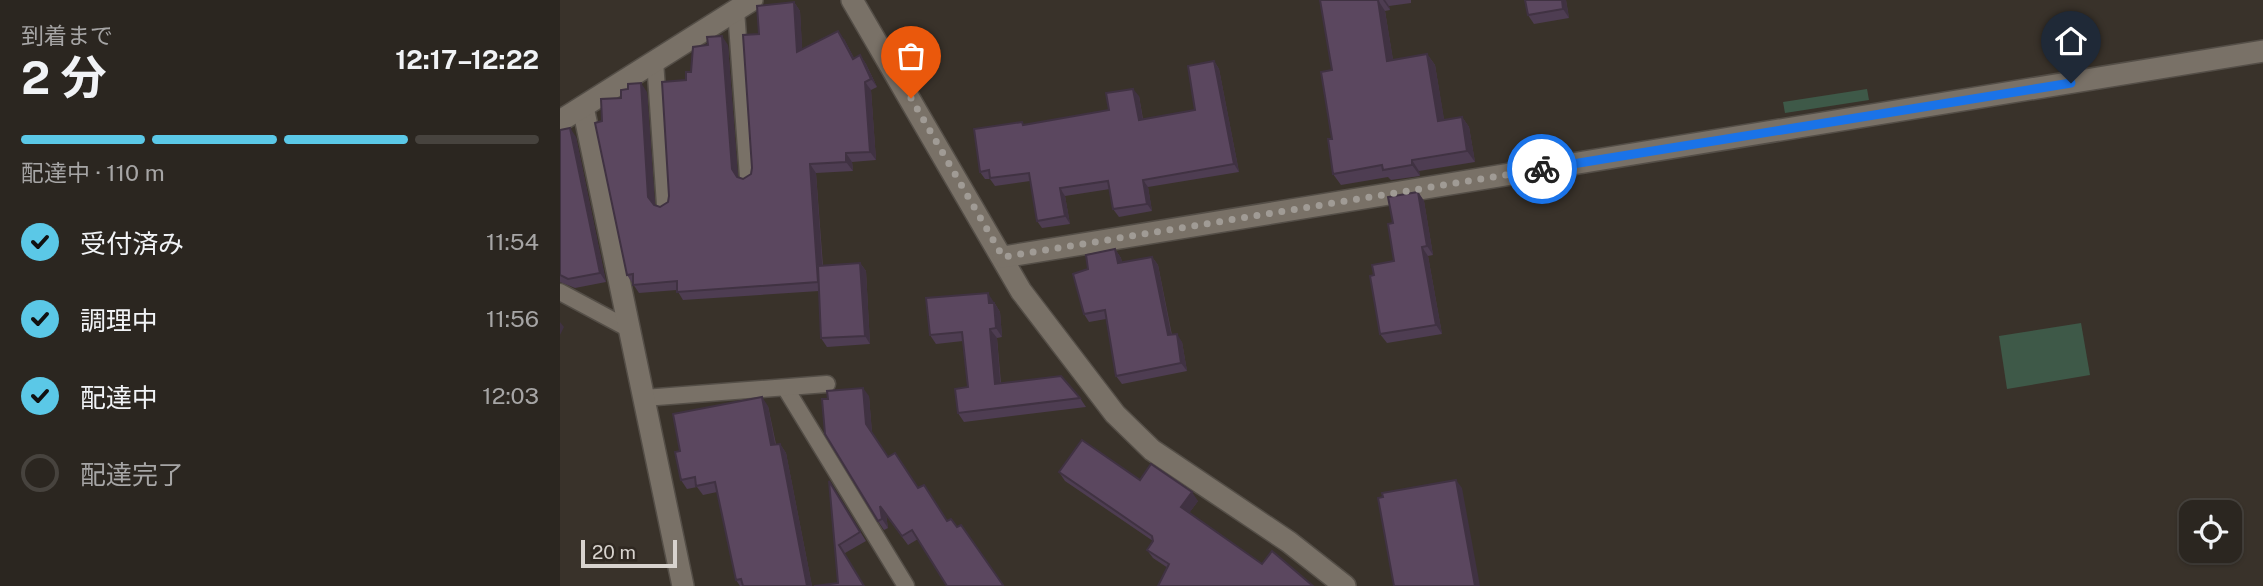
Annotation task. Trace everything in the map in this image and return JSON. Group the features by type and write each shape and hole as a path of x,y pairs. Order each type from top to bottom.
{"street":[{"path":"852,0 1021,291 1107,404 1152,450 1289,542 1345,586"},
{"path":"560,121 744,5"},
{"path":"1003,257 2263,51"},
{"path":"583,107 684,586"}],"lane":[{"path":"744,5 748,177"},
{"path":"655,61 665,205"},
{"path":"560,292 631,330"},
{"path":"644,398 827,384"},
{"path":"786,389 906,586"}],"green space":[{"path":"1867,89 1869,100 1785,113 1783,102"},
{"path":"2081,323 2090,375 2007,389 1999,336"}],"building":[{"path":"1320,0 1378,0 1387,61 1427,54 1438,121 1462,117 1467,151 1412,160 1412,165 1383,170 1382,165 1333,174 1328,139 1332,139 1321,72 1332,70"},
{"path":"1525,0 1562,0 1563,9 1528,15"},
{"path":"794,2 797,52 838,31 853,59 860,55 871,79 865,82 870,152 846,153 846,162 810,164 818,282 677,292 677,281 633,285 633,274 627,275 595,123 602,121 601,99 621,98 621,90 628,89 628,84 641,83 648,197 654,205 660,207 668,202 669,196 662,82 686,80 686,72 691,72 693,47 708,45 707,37 722,36 732,169 737,177 743,179 751,174 752,168 743,35 759,34 757,6"},
{"path":"1214,61 1234,164 1143,180 1147,204 1113,209 1108,181 1060,188 1065,216 1037,221 1029,173 990,178 989,170 980,172 974,129 1022,122 1023,125 1109,110 1106,93 1133,89 1139,120 1195,110 1188,66"},
{"path":"570,128 600,273 568,279 560,275 560,130"},
{"path":"1418,192 1427,246 1422,247 1436,325 1380,334 1370,276 1374,275 1372,265 1394,261 1388,224 1393,223 1388,197"},
{"path":"1115,249 1118,263 1152,257 1168,335 1177,334 1181,363 1116,376 1105,310 1084,314 1073,274 1088,269 1086,255"},
{"path":"860,263 865,336 821,338 818,266"},
{"path":"988,293 989,303 994,303 996,328 990,329 995,384 1061,376 1080,398 958,413 955,389 968,387 962,332 930,335 926,298"},
{"path":"863,388 866,424 888,457 895,453 918,488 924,485 947,521 951,519 957,527 961,525 1003,585 947,586 912,530 902,536 880,506 882,519 878,521 825,434 822,399 828,399 827,391"},
{"path":"762,397 771,445 780,444 807,586 743,586 741,579 736,580 715,482 696,486 695,477 681,480 675,452 680,451 673,414"},
{"path":"1082,440 1140,480 1151,464 1192,492 1181,507 1262,564 1272,551 1313,586 1158,586 1169,564 1147,550 1153,541 1152,536 1059,472"},
{"path":"1456,480 1475,586 1394,586 1378,498 1383,497 1382,493"},
{"path":"829,481 860,532 839,545 864,586 814,586 838,583"}],"way so far":[{"path":"911,98 1003,257 1542,169"}],"route":[{"path":"1542,169 2071,83"}]}
